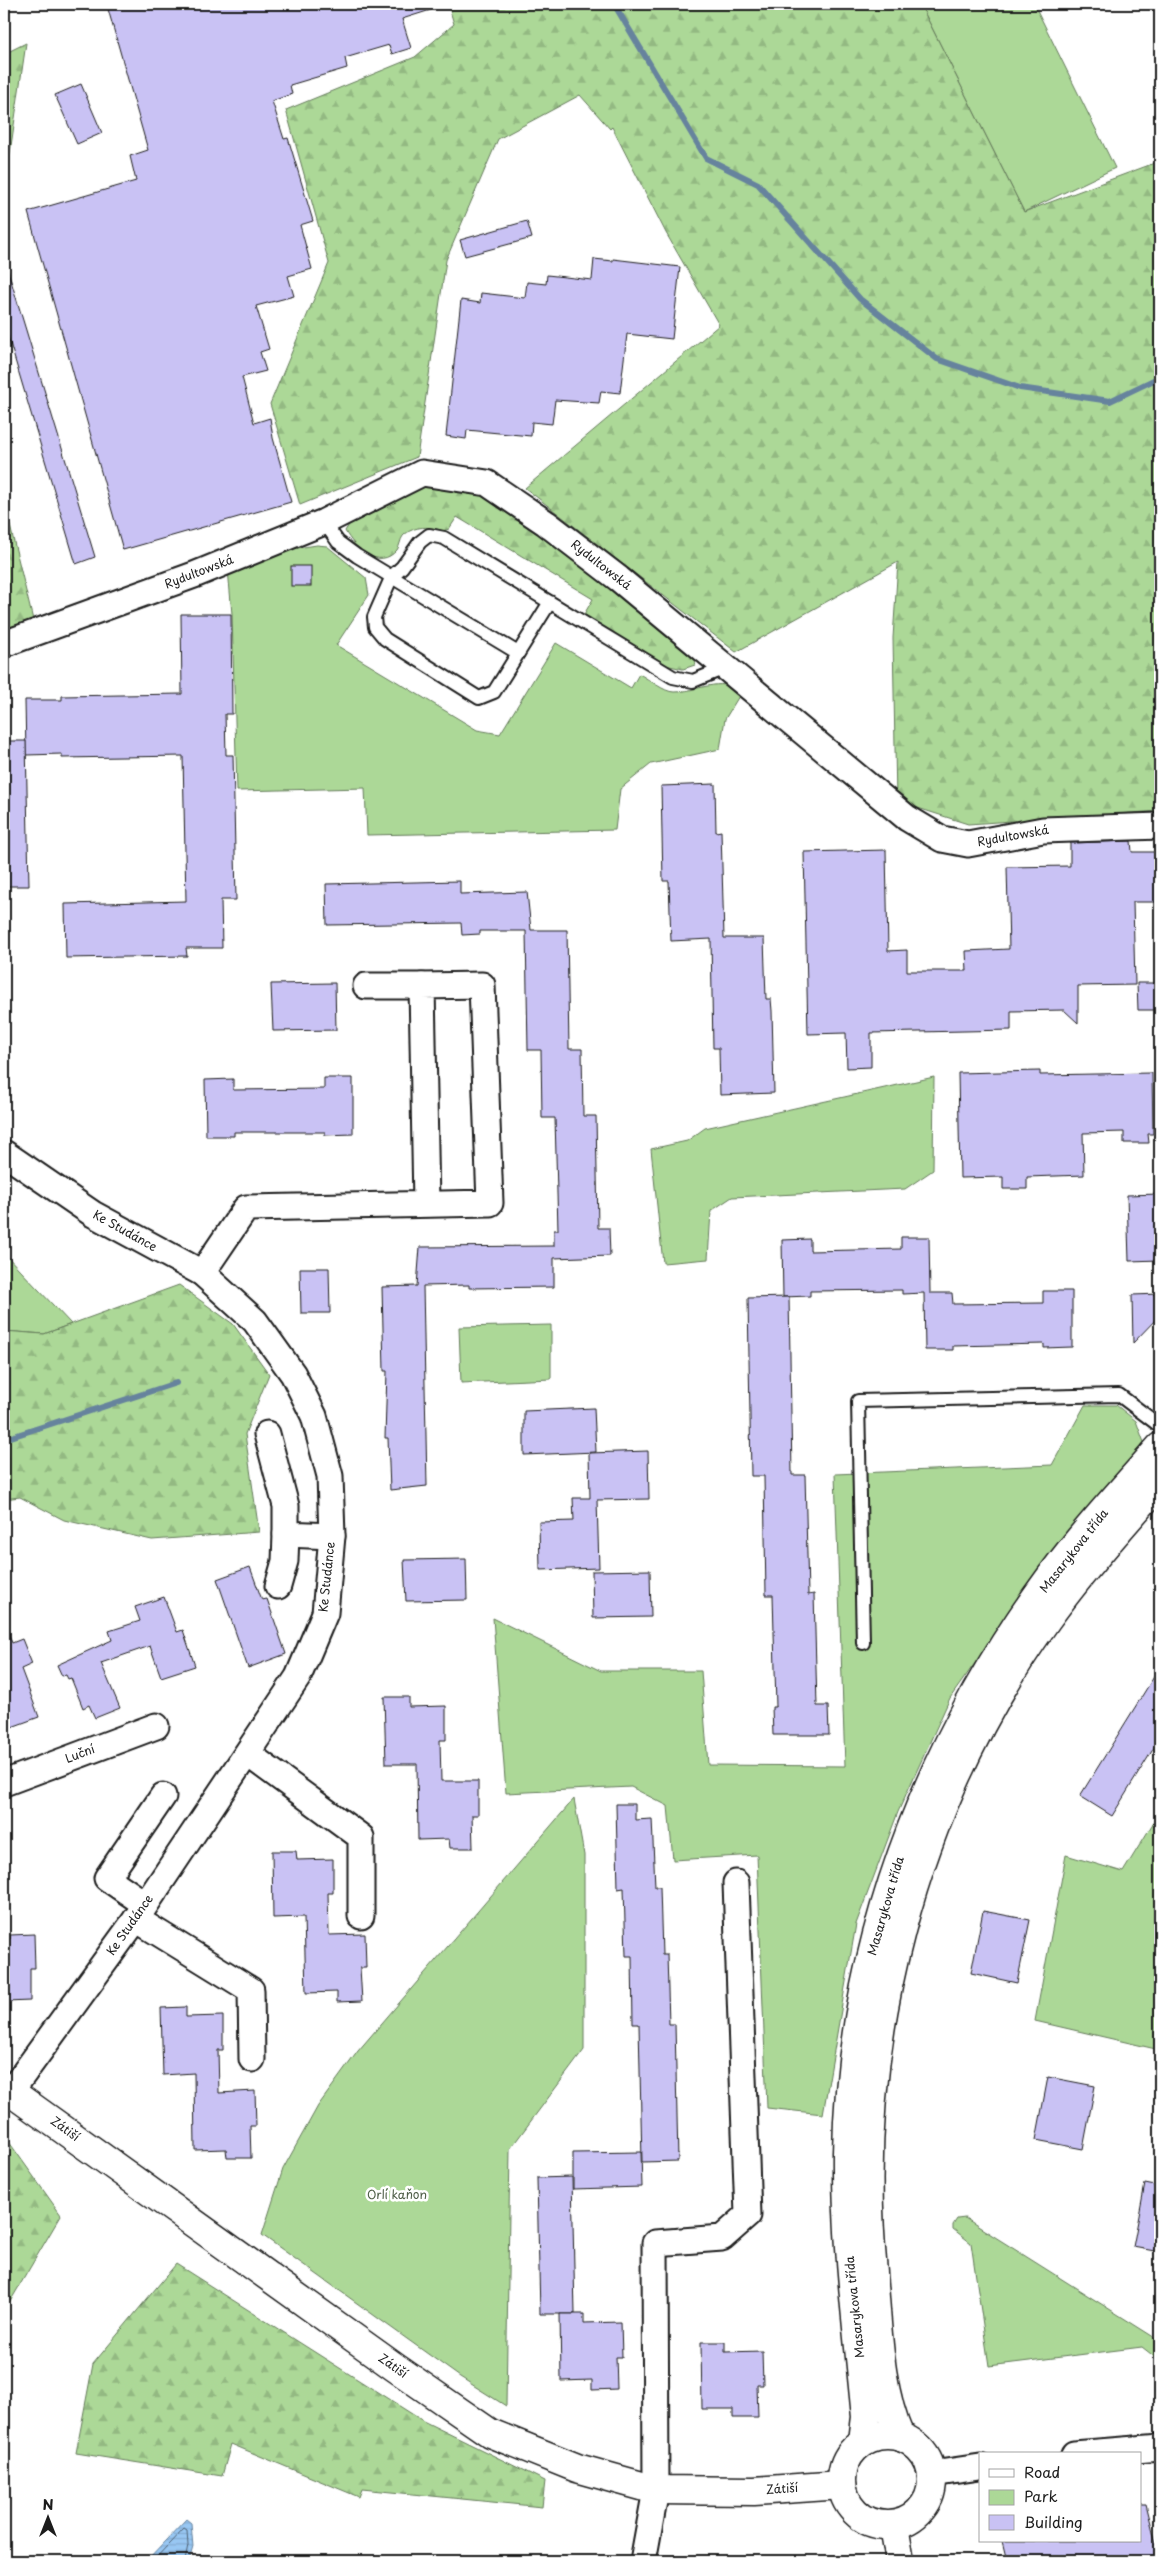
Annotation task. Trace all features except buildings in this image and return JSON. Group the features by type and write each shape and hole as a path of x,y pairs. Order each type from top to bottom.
{"street":[{"name":"Rydultowská","path":"4,644 194,575 324,522 422,473 487,483 546,522 619,579 907,818 942,839 968,844 1043,830 1160,826"},
{"path":"202,1273 246,1208 490,1202 482,985 366,986"},
{"path":"422,986 426,1204"},
{"name":"Ke Studánce","path":"4,1153 93,1214 202,1273 255,1321 293,1374 314,1416 330,1476 332,1536 325,1613 298,1677 248,1754 204,1815 141,1912 7,2089"},
{"path":"267,1434 286,1506 285,1561 278,1586"},
{"name":"Masarykova třída","path":"863,2442 865,2410 848,2228 848,2126 854,2053 861,2010 875,1939 886,1897 899,1858 940,1760 988,1672 1038,1595 1078,1541 1160,1447"},
{"name":"Masarykova třída","path":"900,2437 887,2394 876,2313 870,2244 867,2160 880,2026 899,1934 912,1886 948,1794 996,1699 1047,1618 1091,1561 1160,1482"},
{"path":"286,1534 332,1536"},
{"name":"Luční","path":"4,1783 156,1726"},
{"path":"248,1754 361,1837 361,1916"},
{"path":"163,1796 106,1878 141,1912 251,1990 252,2059"},
{"path":"643,2561 656,2490 655,2243 722,2238 748,2216 736,1883"},
{"name":"Zátiší","path":"7,2089 396,2368 490,2432 577,2468 656,2490 754,2491 842,2485"},
{"path":"878,2436 900,2437 922,2452 932,2474 932,2488 923,2507 908,2521 894,2526 879,2525 865,2520 854,2512 846,2499 842,2485 842,2471 847,2458 863,2442 878,2436"},
{"path":"1099,2452 1160,2447"},
{"path":"932,2474 979,2467"},
{"path":"894,2526 900,2561"}],"lane":[{"path":"324,522 338,542 518,653"},
{"path":"550,602 494,692 479,698 385,639 375,627 374,617 392,576 402,568 420,542 430,535 444,538 550,602 673,677 693,682 725,668"},
{"path":"864,1643 858,1401 1119,1395 1160,1426"}],"green space":[{"path":"448,4 920,4 1024,212 1160,161 1160,811 968,824 896,801 893,638 898,562 736,652 525,488 719,325 666,233 612,127 610,129 580,95 498,139 446,260 417,457 300,505 270,404 329,263 286,110 415,57 454,24"},
{"path":"920,4 1034,4 1115,168 1024,212"},
{"path":"26,43 4,194 4,54"},
{"path":"422,484 490,493 698,656 695,665 683,669 661,664 583,616 593,599 457,517 449,529 443,531 433,528 417,528 407,532 403,536 397,550 390,556 383,558 375,558 368,555 349,538 345,531 352,520"},
{"path":"4,501 33,620 4,629"},
{"path":"317,545 327,546 366,578 369,595 336,645 477,730 500,734 556,643 631,688 639,674 661,688 674,692 717,685 733,687 740,691 725,719 720,749 651,764 620,789 615,830 367,835 365,788 237,791 232,614 228,569 284,550"},
{"path":"934,1077 933,1170 905,1189 732,1197 711,1211 708,1259 663,1263 651,1149 687,1141 705,1128"},
{"path":"4,1253 71,1324 44,1334 4,1331"},
{"path":"179,1285 233,1324 269,1374 245,1434 259,1532 152,1540 64,1520 20,1497 4,1499 4,1331 44,1334"},
{"path":"551,1325 551,1379 461,1383 459,1327"},
{"path":"1085,1405 1116,1405 1136,1421 1145,1445 1051,1557 950,1698 898,1812 856,1924 823,2114 767,2108 757,1855 673,1860 668,1806 631,1787 506,1793 493,1618 601,1671 701,1671 708,1765 845,1766 835,1474 1052,1465"},
{"name":"Orlí kaňon","path":"574,1799 584,1855 584,2050 510,2149 506,2406 460,2377 262,2235 283,2169 318,2106 358,2051"},
{"path":"1160,1812 1160,2050 1035,2021 1066,1855 1123,1872"},
{"path":"4,2135 61,2215 4,2312"},
{"path":"965,2218 1160,2341 1160,2361 1142,2347 989,2366 971,2243 953,2229 957,2219"},
{"path":"176,2264 423,2421 545,2481 542,2507 362,2489 359,2497 231,2444 222,2476 76,2453 93,2364"}],"water":[{"path":"186,2519 191,2523 193,2547 189,2561 146,2561"}],"waterway":[{"path":"614,4 706,158 758,184 860,299 937,359 1020,388 1110,401 1160,377"},
{"path":"4,1436 11,1437 176,1383"}]}
